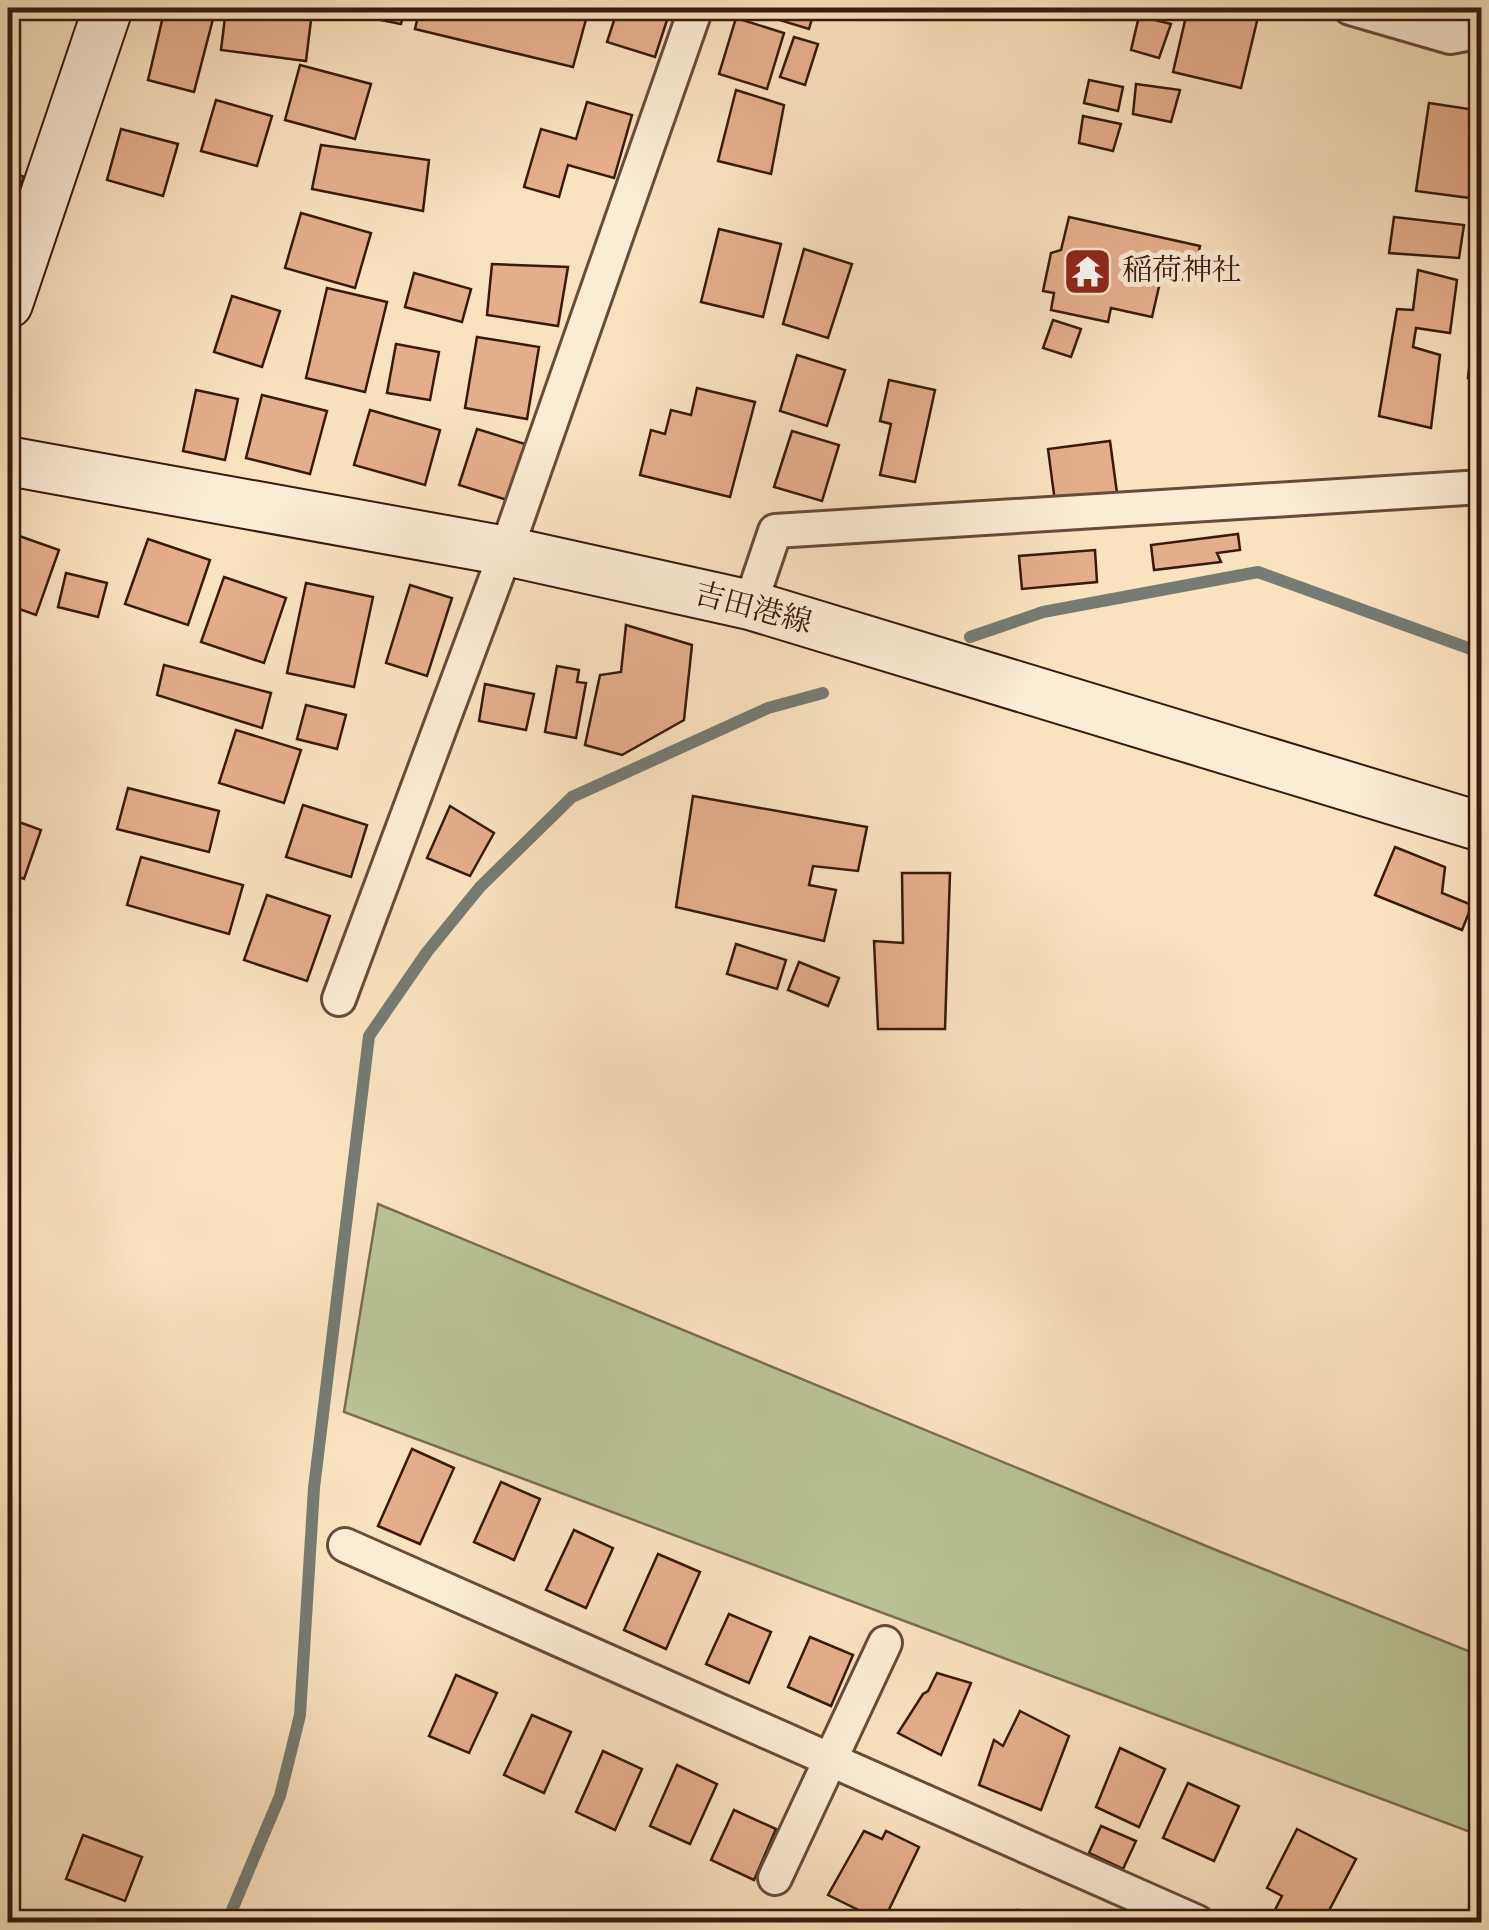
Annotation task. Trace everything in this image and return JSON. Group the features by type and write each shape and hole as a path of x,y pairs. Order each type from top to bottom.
{"main road":[{"path":"8,304 108,8"},
{"name":"吉田港線","path":"8,461 506,551 750,605 1482,828"}],"street":[{"path":"339,998 506,551 696,8"},
{"path":"1350,8 1450,37 1482,31"},
{"path":"750,605 775,531 1482,487"},
{"path":"345,1545 1197,1922"},
{"path":"775,1878 885,1643"}],"green space":[{"path":"378,1204 1481,1656 1481,1836 344,1412"}],"building":[{"path":"165,8 213,19 194,92 148,80"},
{"path":"321,8 405,8 401,24"},
{"path":"420,8 572,8 588,12 573,67 415,29"},
{"path":"618,8 671,8 655,57 607,42"},
{"path":"740,8 815,8 809,29"},
{"path":"1188,8 1220,8 1258,17 1241,88 1173,72"},
{"path":"226,9 311,20 306,61 221,50"},
{"path":"1139,16 1171,24 1159,58 1131,50"},
{"path":"736,18 784,33 767,89 719,74"},
{"path":"794,37 818,44 805,85 780,77"},
{"path":"300,65 371,84 355,139 285,120"},
{"path":"1089,80 1123,87 1118,111 1084,103"},
{"path":"1136,84 1180,90 1171,122 1133,114"},
{"path":"736,90 784,105 771,174 718,161"},
{"path":"216,100 272,116 257,166 201,151"},
{"path":"587,102 632,115 614,178 568,165 559,197 524,187 541,129 576,139"},
{"path":"1429,103 1482,111 1470,198 1416,191"},
{"path":"1083,116 1121,124 1113,151 1079,143"},
{"path":"121,129 178,144 163,196 107,180"},
{"path":"321,145 429,160 423,211 312,189"},
{"path":"8,170 24,177 8,213"},
{"path":"301,213 371,233 355,288 285,268"},
{"path":"1069,217 1200,246 1193,282 1124,267 1122,270 1161,278 1152,317 1111,308 1108,322 1051,310 1054,293 1043,291 1051,253 1061,250"},
{"path":"1394,217 1464,225 1459,258 1389,253"},
{"path":"719,229 781,244 763,317 701,302"},
{"path":"804,249 852,264 828,338 783,324"},
{"path":"492,264 568,267 558,326 487,315"},
{"path":"1482,265 1482,322 1475,321"},
{"path":"1418,270 1457,280 1450,333 1416,328 1413,347 1440,355 1431,428 1379,416 1397,309 1413,310"},
{"path":"414,273 471,289 462,322 405,307"},
{"path":"327,288 387,302 365,392 306,378"},
{"path":"232,296 280,311 262,367 214,352"},
{"path":"1053,320 1081,329 1071,357 1043,348"},
{"path":"1473,334 1482,335 1482,380 1468,378"},
{"path":"477,337 539,347 527,419 465,408"},
{"path":"396,344 439,352 430,400 387,393"},
{"path":"797,355 845,370 827,426 780,411"},
{"path":"889,380 935,390 915,482 880,475 891,424 880,421"},
{"path":"697,388 755,402 730,497 640,475 651,430 665,434 671,410 691,415"},
{"path":"196,390 238,399 225,460 183,451"},
{"path":"262,395 327,411 310,474 246,458"},
{"path":"370,410 440,430 425,485 354,465"},
{"path":"477,429 525,444 507,500 459,485"},
{"path":"792,431 839,445 822,501 774,487"},
{"path":"1110,441 1117,493 1055,502 1048,449"},
{"path":"8,532 59,550 36,615 8,605"},
{"path":"1238,534 1240,550 1217,553 1221,562 1154,570 1151,545"},
{"path":"148,539 210,560 188,625 125,604"},
{"path":"1095,550 1097,582 1022,589 1019,556"},
{"path":"66,573 107,583 98,617 58,607"},
{"path":"224,577 286,598 264,663 201,642"},
{"path":"306,583 373,597 354,687 287,673"},
{"path":"410,585 452,598 427,676 386,663"},
{"path":"626,625 692,645 684,720 622,755 585,745 600,675 621,672"},
{"path":"164,665 271,693 262,728 157,695"},
{"path":"557,666 579,670 577,682 586,683 576,738 545,732"},
{"path":"485,684 534,694 526,730 479,721"},
{"path":"306,705 346,715 337,749 297,739"},
{"path":"236,730 301,750 284,803 219,783"},
{"path":"128,788 219,811 209,852 117,829"},
{"path":"693,796 867,827 858,871 813,866 809,885 836,890 824,941 676,907"},
{"path":"303,805 367,825 351,877 286,857"},
{"path":"450,806 494,833 470,876 427,858"},
{"path":"8,818 41,830 24,879 8,873"},
{"path":"1395,847 1445,867 1442,893 1472,905 1462,930 1375,895"},
{"path":"141,857 243,885 229,934 127,905"},
{"path":"902,873 950,873 945,1029 878,1029 874,941 903,943"},
{"path":"267,895 330,916 307,981 244,960"},
{"path":"736,944 786,960 777,989 727,974"},
{"path":"799,962 839,978 828,1006 788,990"},
{"path":"412,1449 454,1468 420,1544 378,1526"},
{"path":"501,1482 540,1499 514,1560 474,1542"},
{"path":"574,1530 613,1548 586,1608 546,1590"},
{"path":"658,1554 700,1572 666,1649 624,1630"},
{"path":"729,1614 771,1632 749,1683 706,1664"},
{"path":"810,1637 853,1655 831,1706 788,1687"},
{"path":"937,1673 971,1683 941,1755 898,1733"},
{"path":"456,1675 497,1693 469,1753 429,1736"},
{"path":"1020,1711 1069,1736 1041,1810 979,1785 994,1740 1003,1746"},
{"path":"532,1715 571,1732 544,1793 504,1775"},
{"path":"1120,1748 1165,1769 1139,1827 1096,1807"},
{"path":"603,1751 642,1769 615,1830 576,1812"},
{"path":"677,1765 717,1784 690,1844 650,1826"},
{"path":"1188,1783 1239,1806 1214,1861 1163,1838"},
{"path":"734,1810 776,1829 754,1880 711,1860"},
{"path":"1101,1826 1136,1841 1123,1869 1089,1853"},
{"path":"1297,1829 1356,1859 1323,1922 1300,1922 1275,1910 1282,1896 1267,1888"},
{"path":"864,1831 882,1839 886,1831 919,1847 883,1922 828,1895"},
{"path":"83,1835 142,1857 125,1901 66,1879"},
{"path":"1018,1910 1047,1922 1014,1922"}],"waterway":[{"path":"970,637 1043,612 1258,572 1482,653"},
{"path":"227,1922 280,1796 300,1715 314,1488 369,1036 427,952 480,887 572,797 768,708 823,693"}],"place":[{"name":"稲荷神社","path":"1087,271"}]}
